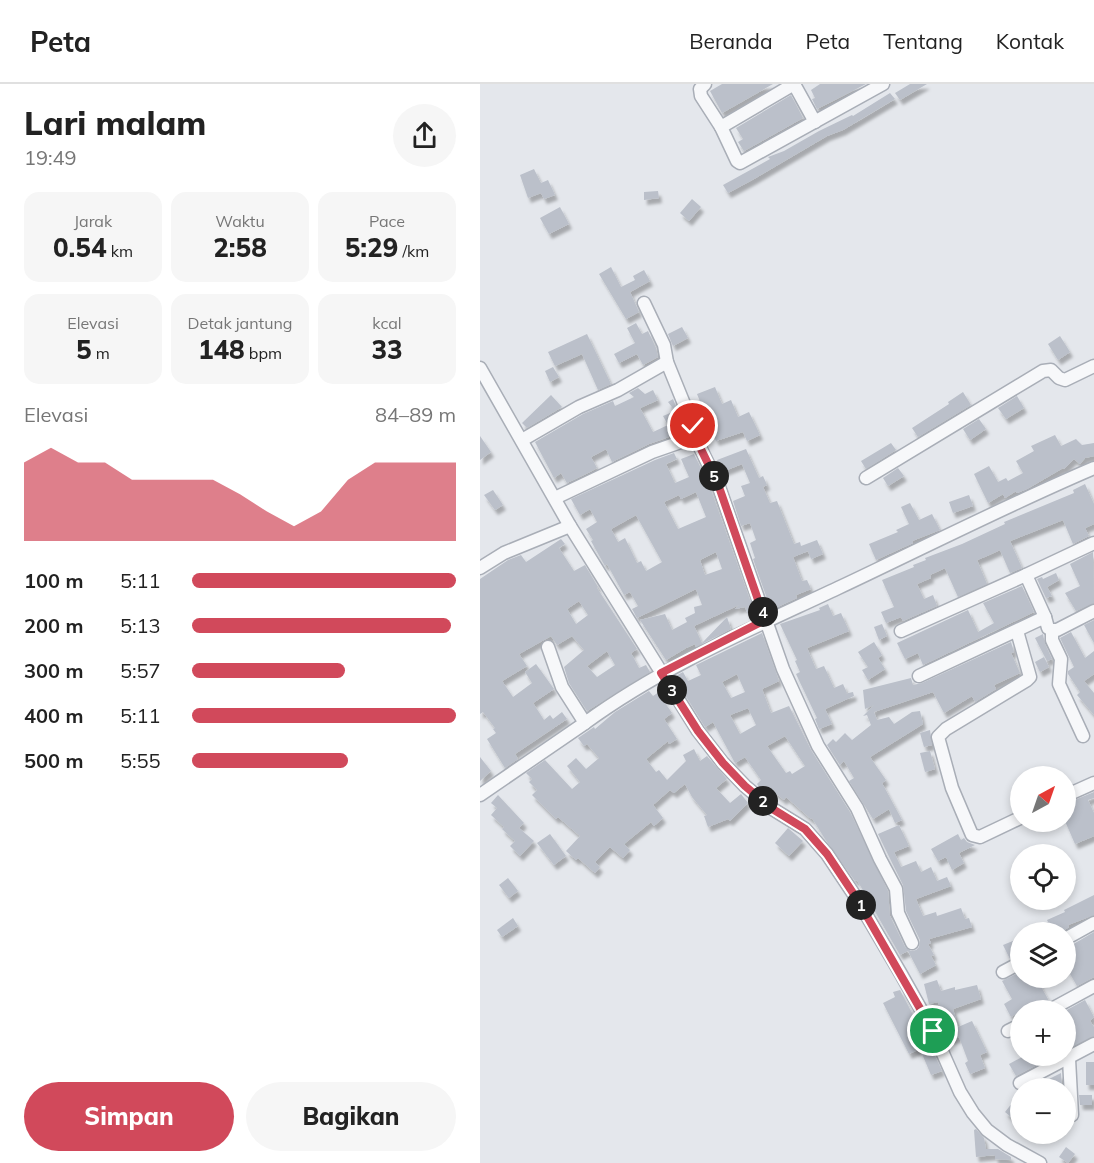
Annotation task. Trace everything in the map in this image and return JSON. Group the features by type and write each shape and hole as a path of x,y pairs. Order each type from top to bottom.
{"street":[{"path":"705,84 700,89 701,96 720,128 734,159 740,163 883,84"},
{"path":"720,128 794,84 815,122"},
{"path":"644,303 664,345 667,362 695,437 718,484 765,620 806,722 818,746 857,808 896,889 898,913 912,943"},
{"path":"522,440 579,407 618,390 667,362"},
{"path":"866,478 1042,370 1051,370 1059,378 1065,380 1094,366"},
{"path":"480,368 570,526 698,731 745,786 762,801 805,829 827,854 857,899 901,974 933,1031 960,1092 973,1113 987,1130 1007,1145 1040,1163"},
{"path":"555,498 642,457 695,437"},
{"path":"480,795 610,704 661,673 765,620 1094,468"},
{"path":"480,568 504,553 570,526"},
{"path":"901,631 1094,543"},
{"path":"1026,575 1048,627 1052,630 1057,630 1094,611"},
{"path":"919,676 1045,617"},
{"path":"1052,630 1052,640 1061,664 1059,684 1083,735"},
{"path":"1010,823 980,837 972,835 952,788 938,737 946,729 1030,676 1017,631"},
{"path":"548,647 562,687 585,723"},
{"path":"1076,791 1094,783"},
{"path":"1076,933 1094,923"},
{"path":"1003,972 1010,968"},
{"path":"1068,1000 1094,986"},
{"path":"1076,1054 1094,1044"},
{"path":"1030,1078 1054,1066"}],"building":[{"path":"722,84 773,84 722,113 710,91"},
{"path":"820,84 866,84 817,109 811,90"},
{"path":"910,84 927,84 900,100 895,93"},
{"path":"890,93 895,99 843,130 827,136 728,193 723,185 770,159 768,157 853,116"},
{"path":"791,95 803,118 744,151 738,142 743,139 736,128"},
{"path":"534,169 541,183 548,180 555,195 544,199 541,193 528,198 520,175"},
{"path":"658,191 659,198 644,200 644,192"},
{"path":"692,199 701,207 689,221 680,213"},
{"path":"560,207 569,224 549,234 540,218"},
{"path":"611,267 621,287 635,280 633,276 644,270 650,281 630,292 639,312 626,319 599,274"},
{"path":"636,323 642,334 648,331 658,357 643,365 637,354 619,363 614,354 635,343 627,328"},
{"path":"682,327 688,338 673,346 668,334"},
{"path":"587,334 611,384 598,390 582,354 555,366 548,352"},
{"path":"1060,336 1070,352 1058,360 1048,344"},
{"path":"553,367 559,377 550,382 545,371"},
{"path":"715,387 722,404 731,400 738,417 749,412 760,435 747,441 743,432 716,441 697,394"},
{"path":"638,388 645,394 653,390 658,400 640,408 653,432 668,425 663,416 675,411 668,402 673,399 686,431 649,444 612,462 606,449 591,457 597,468 590,472 567,483 561,473 554,478 535,442 583,414 613,401 615,406 634,397 629,393"},
{"path":"963,392 971,405 918,437 912,428"},
{"path":"551,395 562,407 527,428 522,423"},
{"path":"1017,396 1024,408 1006,419 998,408"},
{"path":"979,419 986,429 970,440 963,429"},
{"path":"1055,435 1061,446 1076,439 1082,445 1094,443 1094,456 1085,458 1080,464 1074,459 1064,469 1027,489 1017,493 1016,491 1005,498 1003,494 988,503 974,474 989,466 998,482 1006,478 1008,481 1023,473 1016,461 1034,451 1031,446"},
{"path":"480,436 491,452 480,460"},
{"path":"891,443 896,450 866,469 861,461"},
{"path":"746,449 759,478 763,476 767,485 763,487 770,503 777,501 794,544 800,542 801,546 817,540 823,554 811,559 808,551 793,557 802,581 807,580 811,589 771,610 753,559 755,558 750,543 756,540 750,523 741,526 733,501 745,496 741,486 750,483 742,464 722,472 717,460"},
{"path":"674,453 677,459 666,464 675,483 689,477 681,459 694,454 710,487 756,617 750,620 745,607 735,609 739,605 694,626 702,643 727,617 731,629 696,647 695,644 686,648 666,660 640,620 665,614 672,630 687,622 685,618 695,613 694,607 702,605 696,589 637,618 632,609 638,606 630,592 624,595 591,541 593,540 586,529 597,522 590,509 580,515 571,499","holes":["696,492 706,517 678,529 664,502 679,495 681,499","636,515 662,562 646,571 641,561 637,563 625,538 618,542 611,529","716,552 722,569 705,575 700,560"]},
{"path":"898,468 904,476 888,486 883,478"},
{"path":"1085,484 1094,504 1094,524 1085,528 1089,536 1073,544 1063,520 1010,541 1022,568 1010,573 1000,550 977,560 987,584 958,597 945,568 917,584 924,599 933,595 937,606 903,621 901,617 886,623 881,612 894,607 882,580 914,567 913,565 926,560 925,558 1005,524 1004,522 1074,493 1073,490"},
{"path":"493,490 503,505 495,510 484,495"},
{"path":"969,495 973,506 953,513 949,502"},
{"path":"910,503 919,520 932,514 940,530 912,541 913,543 876,560 869,544 898,532 896,530 909,524 901,507"},
{"path":"561,539 565,544 559,548 574,571 585,565 597,588 637,649 631,653 639,668 646,665 650,672 587,711 569,683 564,667 584,650 572,636 557,645 551,636 519,654 527,666 502,681 513,697 532,683 525,672 536,664 554,689 533,703 544,720 550,715 553,719 562,712 567,719 515,754 518,759 505,768 487,739 496,733 493,729 495,728 483,712 480,714 480,579 508,560 521,555 526,562","holes":["579,601 588,615 576,624 567,609","607,651 615,665 597,677 587,666"]},
{"path":"1093,552 1094,603 1076,611 1065,593 1080,586 1070,564"},
{"path":"1056,573 1059,580 1047,587 1052,596 1046,598 1037,579 1042,577 1043,579"},
{"path":"1022,586 1034,612 923,665 918,653 905,659 897,643 968,610 978,632 994,623 983,603"},
{"path":"828,604 833,616 841,613 849,631 807,648 816,669 824,666 834,688 843,684 847,693 844,694 853,692 854,696 825,709 832,724 819,729 815,719 817,718 796,674 800,672 795,661 797,660 780,624 820,610 819,608"},
{"path":"1094,620 1094,643 1084,625"},
{"path":"882,624 887,636 879,640 874,627"},
{"path":"1071,632 1085,658 1094,651 1094,674 1084,681 1094,693 1094,715 1077,695 1080,692 1068,674 1068,671 1074,667 1060,638"},
{"path":"762,633 779,681 762,689 771,713 789,706 811,750 850,812 888,891 890,916 905,947 911,951 916,950 920,940 906,911 903,885 878,834 899,825 909,846 894,852 901,867 916,861 921,872 931,867 937,881 947,877 951,886 916,899 923,916 936,912 937,916 961,908 965,919 969,918 972,927 929,939 931,943 928,944 934,955 931,956 936,965 920,974 908,951 900,955 857,880 855,881 812,818 786,797 784,800 769,788 765,792 759,787 757,784 761,780 745,757 735,763 713,722 705,727 674,677 683,672 688,681 701,675 696,665","holes":["737,674 745,692 731,698 722,682","748,708 756,725 740,734 730,715","785,736 805,766 792,774 790,771 786,773 767,746"]},
{"path":"1043,634 1052,659 1047,661 1035,638"},
{"path":"874,642 882,655 878,658 885,669 868,680 862,670 868,667 858,652"},
{"path":"1011,642 1014,652 1011,653 1020,673 994,685 996,689 975,702 972,696 944,713 933,692 874,712 877,720 889,717 894,724 912,712 920,711 923,724 870,757 886,780 882,783 902,820 895,823 889,809 873,819 849,781 854,778 844,761 840,765 827,745 833,739 836,742 845,733 852,740 871,725 867,715 863,716 874,705 865,709 863,690 911,678 913,685 922,683"},
{"path":"1044,657 1049,667 1040,672 1035,662"},
{"path":"662,690 667,697 663,700 672,713 664,719 677,739 669,744 668,741 646,759 656,772 659,770 667,780 686,761 683,755 694,749 700,761 707,756 727,779 716,788 730,803 741,794 748,803 730,821 728,819 708,827 704,816 707,815 692,797 685,784 674,793 670,790 653,805 663,818 654,826 651,822 624,844 630,850 623,858 610,847 595,862 600,867 595,873 566,851 580,836 558,817 556,819 532,795 537,790 529,782 532,779 526,773 545,760 572,789 580,782 567,766 576,758 586,769 599,758 587,744 584,746 578,738 594,727 595,729 615,712 649,691 653,696"},
{"path":"930,730 932,745 924,747 920,733"},
{"path":"930,751 935,769 925,772 920,753"},
{"path":"480,757 491,771 480,781"},
{"path":"1094,792 1094,798 1088,800 1094,813 1094,836 1075,844 1070,832 1076,832 1076,799"},
{"path":"498,795 524,823 519,828 534,841 520,856 510,846 515,841 491,815 497,808 491,803"},
{"path":"788,828 803,841 789,856 775,843"},
{"path":"550,834 566,856 554,865 537,843"},
{"path":"958,834 961,840 964,838 975,845 959,853 964,863 952,870 946,857 938,861 931,849"},
{"path":"508,878 518,891 509,898 499,885"},
{"path":"1094,895 1094,915 1076,922 1048,922 1047,920 1065,912 1064,910 1076,910 1076,904"},
{"path":"513,918 518,926 502,937 497,930"},
{"path":"1094,932 1094,977 1077,986 1076,984 1076,943"},
{"path":"1010,942 1010,959 1003,945"},
{"path":"1010,977 1010,988 1042,988 1048,1000 1010,1000 1012,999 1002,981"},
{"path":"937,980 941,991 977,985 981,999 953,1009 958,1027 972,1021 987,1052 980,1055 985,1068 970,1074 959,1037 951,1040 938,1002 929,1004 924,984"},
{"path":"900,990 913,1015 911,1016 919,1035 924,1032 942,1071 931,1075 920,1049 909,1054 883,1003 895,997 893,992"},
{"path":"1010,1000 1010,1015 1004,1004"},
{"path":"1085,1000 1094,1017 1090,1021 1094,1027 1094,1036 1076,1045 1076,1005"},
{"path":"1086,1062 1094,1062 1094,1085 1086,1085"},
{"path":"1010,1066 1035,1066 1016,1076"},
{"path":"1061,1073 1061,1078 1051,1078"},
{"path":"1079,1095 1092,1095 1092,1105 1080,1105"},
{"path":"1010,1106 1010,1116 1005,1112"},
{"path":"976,1129 984,1138 986,1149 998,1149 1011,1157 1011,1160 995,1159 995,1155 976,1157 974,1130"},
{"path":"1066,1147 1075,1154 1068,1163 1059,1157"}],"route":[{"path":"693,426 696,439 718,484 765,620 661,673 698,731 723,763 771,808 805,829 827,854 857,899 933,1031"}]}
